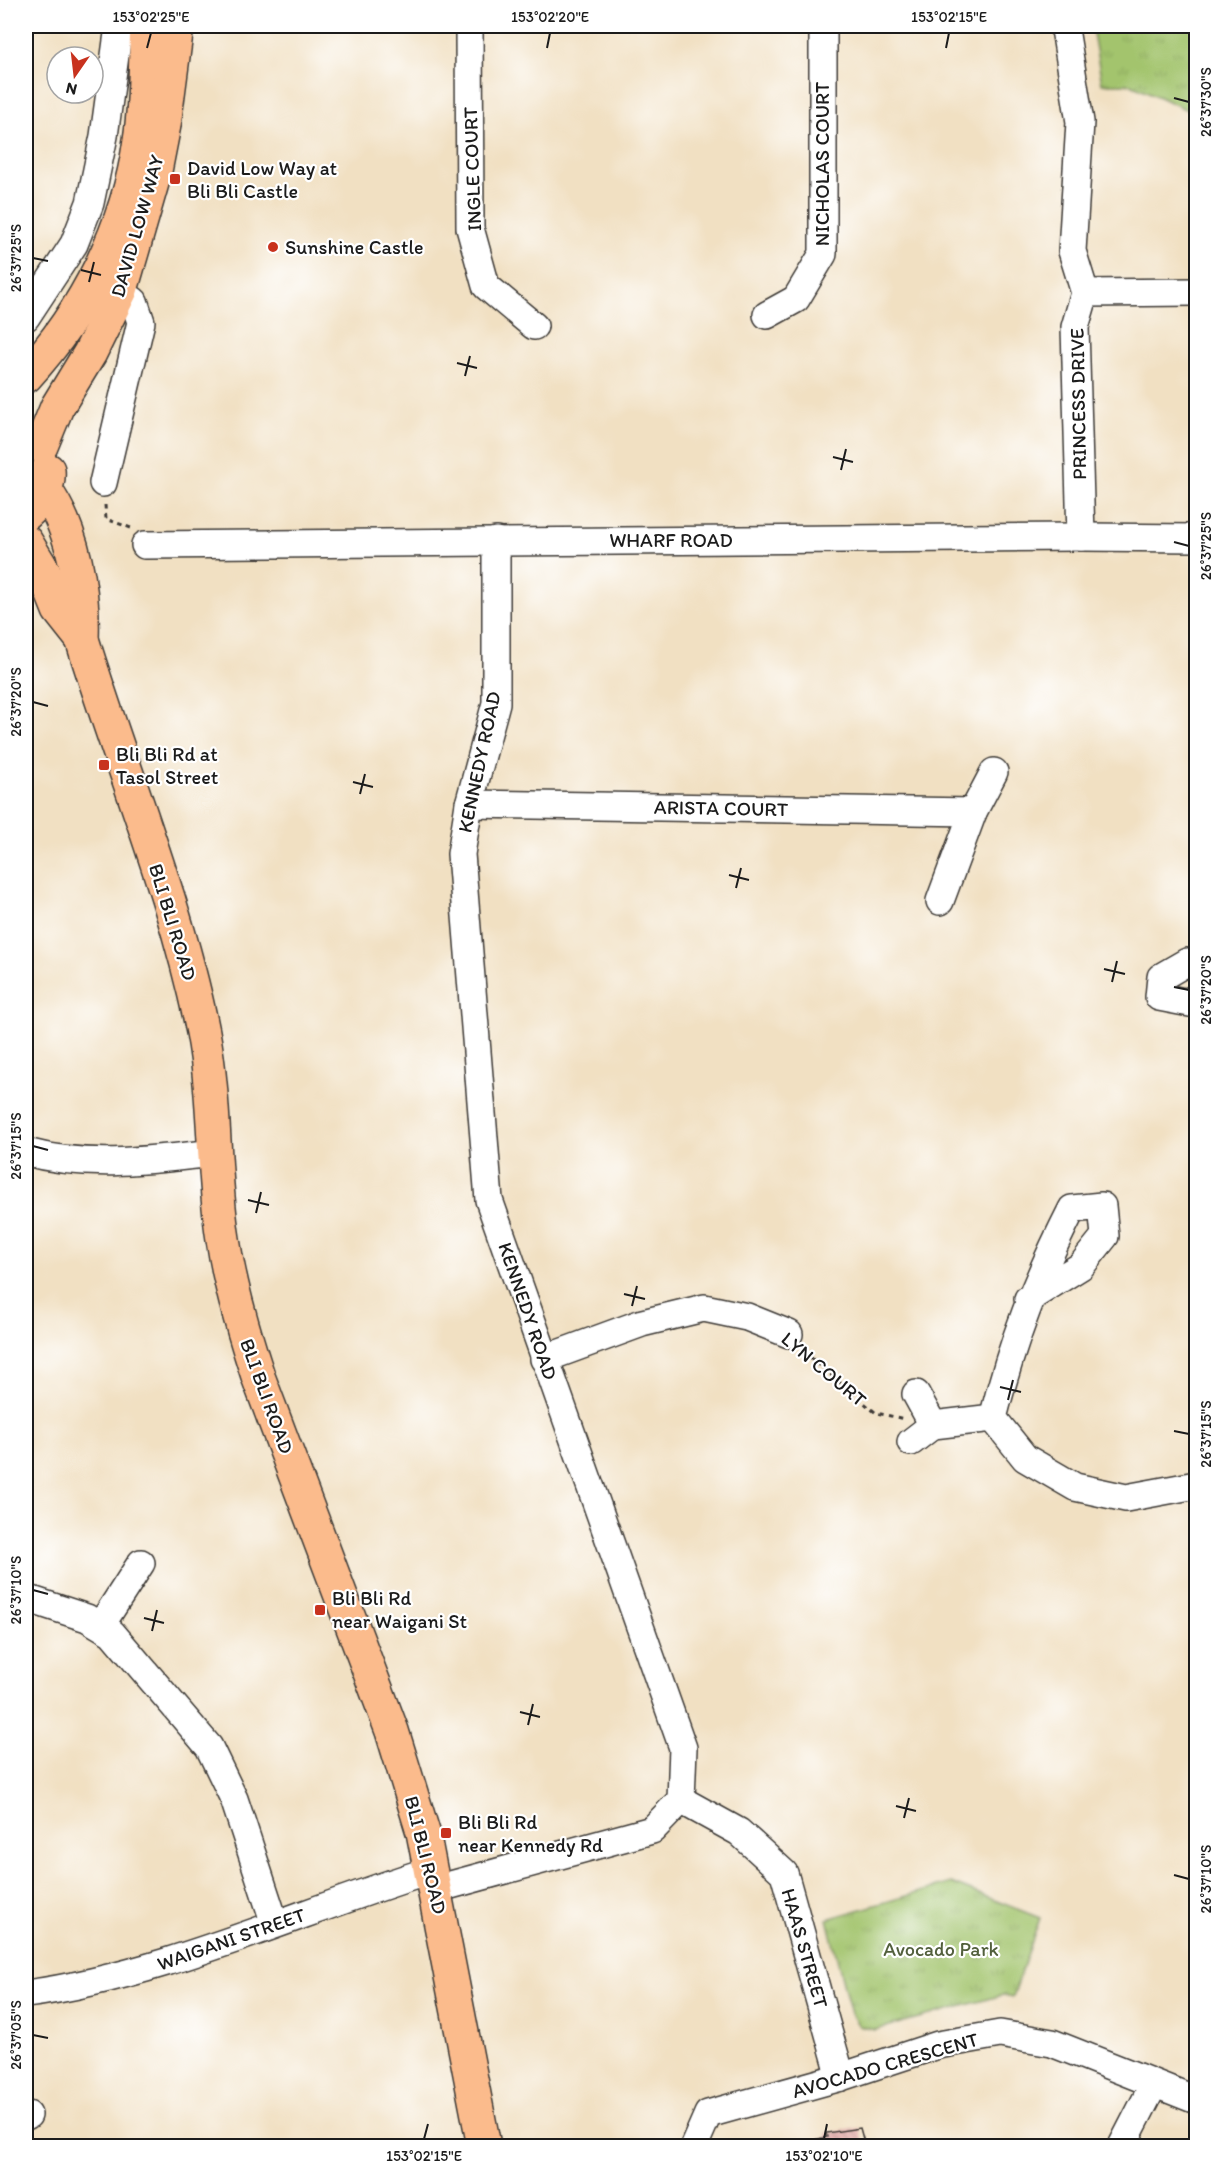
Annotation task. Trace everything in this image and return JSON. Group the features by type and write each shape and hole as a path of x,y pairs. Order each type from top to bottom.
{"main road":[{"name":"DAVID LOW WAY","path":"33,439 57,407 90,352 109,283 122,211 133,175 140,140 147,26"},
{"name":"DAVID LOW WAY","path":"26,376 67,326 109,283 156,165 166,115 177,26"},
{"path":"33,439 47,460 49,475 35,502"},
{"name":"BLI BLI ROAD","path":"35,502 60,511 83,605 82,639 189,970 203,1035 222,1239 242,1326 259,1379 392,1731 423,1832 484,2146"},
{"name":"BLI BLI ROAD","path":"26,542 43,570 59,610 82,639"}],"street":[{"path":"26,316 74,244 90,202 104,136 119,26"},
{"name":"INGLE COURT","path":"469,26 470,228 486,286 534,326"},
{"name":"NICHOLAS COURT","path":"767,315 796,298 823,254 823,26"},
{"path":"1062,26 1065,28 1080,122 1072,251 1085,293 1197,292"},
{"path":"103,483 140,333 138,308 109,283"},
{"name":"PRINCESS DRIVE","path":"1081,537 1075,327 1085,293"},
{"name":"WHARF ROAD","path":"145,545 1197,538"},
{"name":"KENNEDY ROAD","path":"496,541 496,703 469,804 461,854 489,1200 684,1748 681,1800"},
{"path":"940,901 973,812 994,772"},
{"name":"ARISTA COURT","path":"469,804 973,812"},
{"path":"1197,963 1187,962 1161,977 1159,997 1190,1003 1197,997"},
{"path":"26,1152 79,1162 114,1163 215,1153"},
{"path":"993,1418 1010,1352 1028,1299"},
{"name":"LYN COURT","path":"544,1359 642,1323 705,1308 747,1317 789,1334"},
{"path":"916,1394 933,1425"},
{"path":"911,1442 933,1425 993,1418"},
{"path":"993,1418 1025,1458 1075,1487 1126,1498 1197,1485"},
{"path":"100,1625 141,1563"},
{"path":"26,1598 87,1618 100,1625 124,1645 197,1731 219,1763 234,1799 275,1924"},
{"path":"434,1880 652,1830 681,1800"},
{"name":"HAAS STREET","path":"681,1800 739,1832 784,1873 841,2077"},
{"name":"WAIGANI STREET","path":"26,1995 107,1980 275,1924 434,1880"},
{"name":"AVOCADO CRESCENT","path":"694,2146 708,2114 841,2077 938,2045 1000,2034 1052,2043 1197,2100"},
{"path":"1122,2146 1154,2084"}],"path":[{"path":"103,483 106,519 139,531 145,545"},
{"name":"LYN COURT","path":"789,1334 802,1350 876,1413 933,1425"}],"green space":[{"path":"1085,26 1196,26 1196,114 1131,84 1102,84 1093,33"},
{"name":"Avocado Park","path":"951,1883 1040,1918 1013,1997 1003,1995 875,2030 859,2026 851,2014 827,1919"}],"building":[{"path":"860,2128 865,2146 809,2146 809,2141 827,2137 826,2133"}],"place":[{"name":"David Low Way at Bli Bli Castle","path":"175,179"},
{"name":"Sunshine Castle","path":"273,247"},
{"name":"Bli Bli Rd at Tasol Street","path":"104,765"},
{"name":"Bli Bli Rd near Waigani St","path":"320,1610"},
{"name":"Bli Bli Rd near Kennedy Rd","path":"446,1833"}]}
